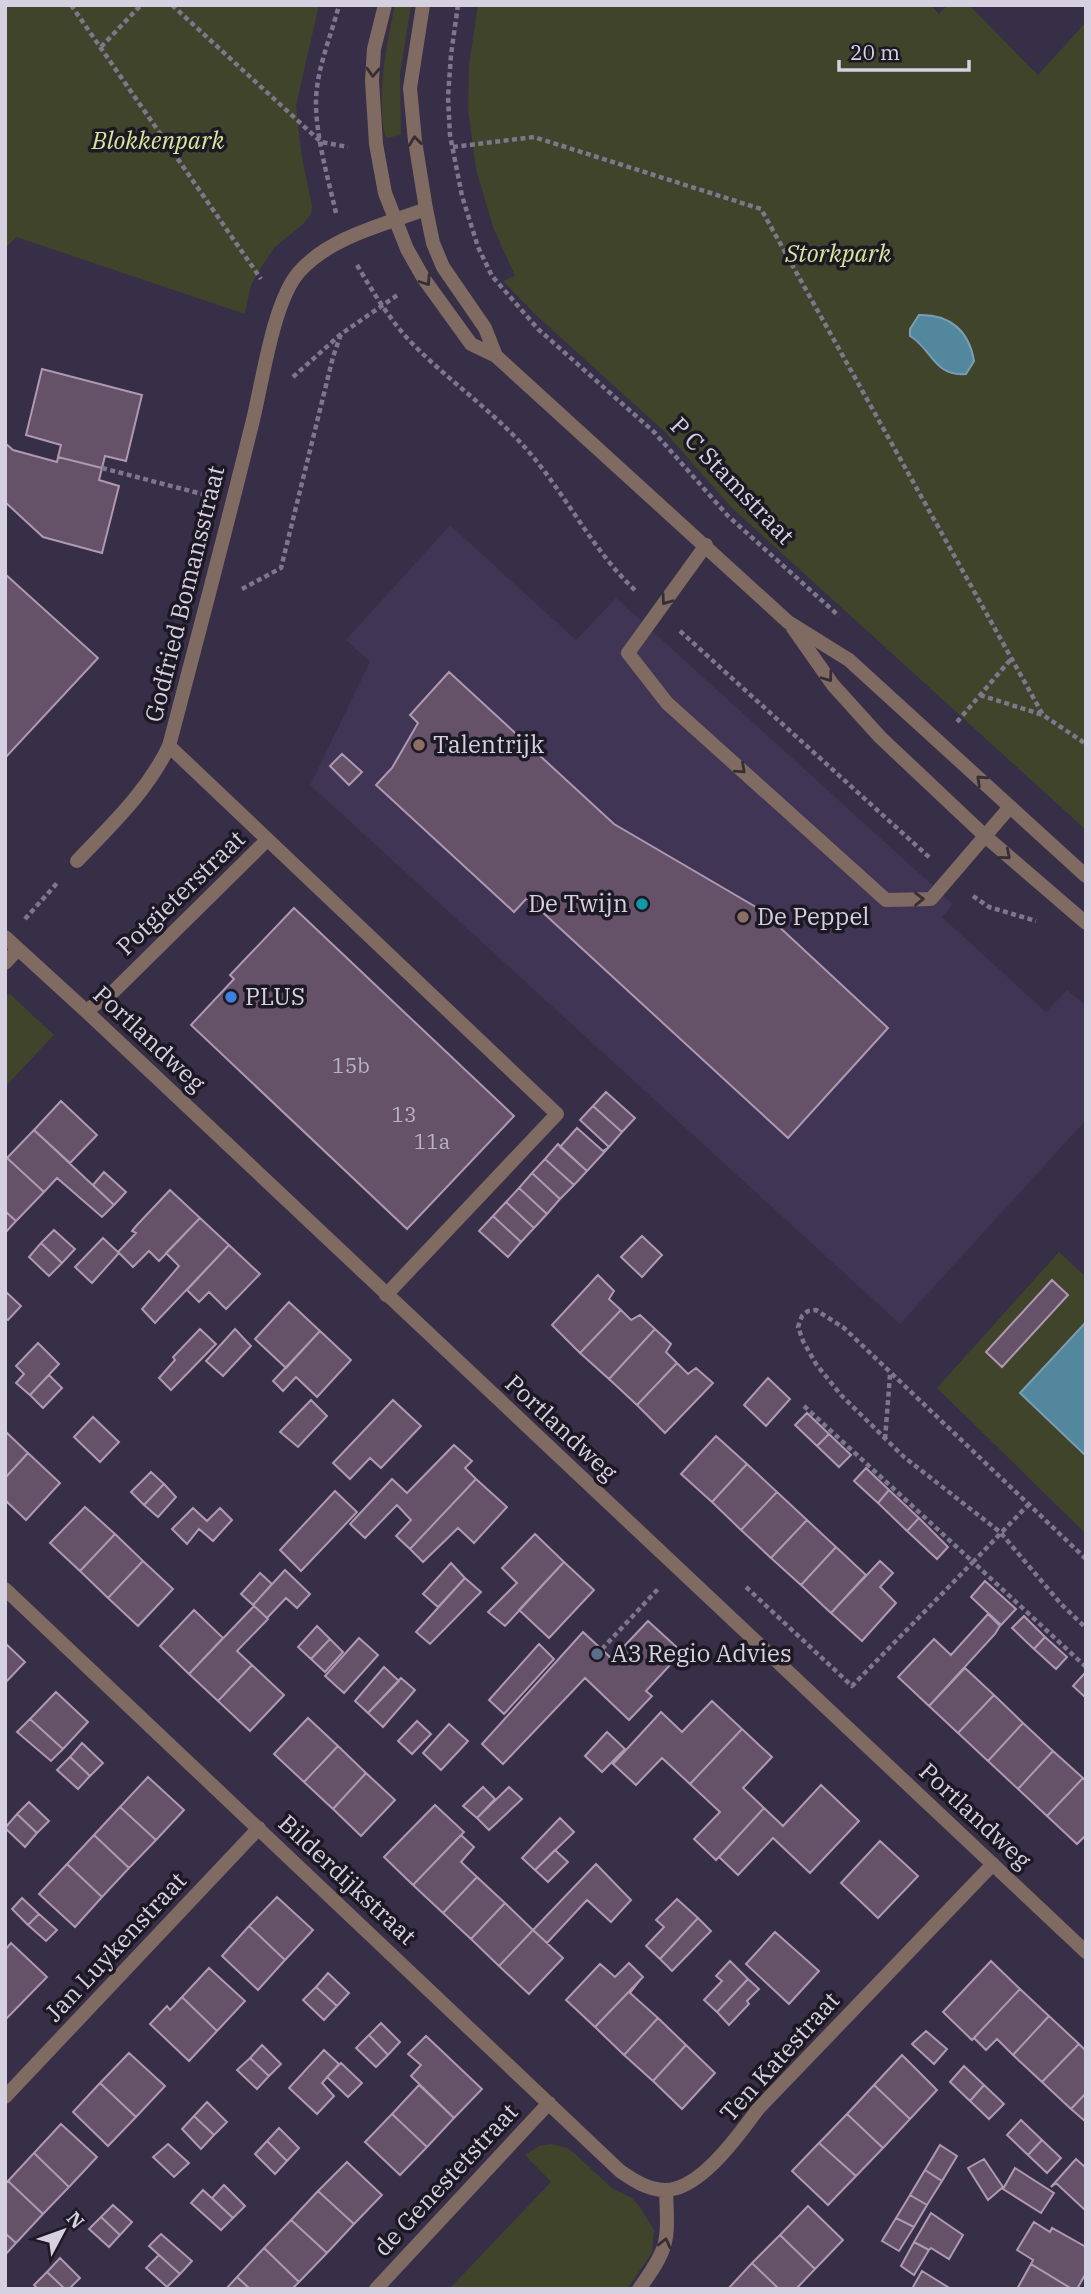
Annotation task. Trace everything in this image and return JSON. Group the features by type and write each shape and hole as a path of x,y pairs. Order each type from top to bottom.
{"street":[{"path":"385,5 374,49 374,125 385,193 407,249 424,279 471,344 496,356 788,622 833,685 880,737 985,836 1086,923"},
{"path":"423,5 410,88 415,141 433,243 443,267 485,328 496,356"},
{"path":"281,308 287,289 314,257 342,241 426,209"},
{"name":"Godfried Bomansstraat","path":"76,861 138,797 156,773 169,746 233,502 268,349 281,308"},
{"path":"706,545 628,653 667,704 887,900 931,899 1010,807"},
{"path":"788,622 849,660 1086,876"},
{"name":"Potgieterstraat","path":"86,1011 114,991 267,840 169,746"},
{"path":"267,840 557,1114 386,1295"},
{"name":"Portlandweg","path":"5,937 1086,1952"},
{"path":"5,963 18,949"},
{"name":"Bilderdijkstraat","path":"5,1589 620,2171 648,2187 666,2190"},
{"name":"Jan Luykenstraat","path":"7,2093 259,1828"},
{"name":"Ten Katestraat","path":"666,2190 681,2186 707,2169 767,2099 993,1864"},
{"name":"de Genestetstraat","path":"376,2289 549,2103"},
{"path":"639,2289 659,2262 666,2246 666,2190"}],"path":[{"path":"71,5 281,308"},
{"path":"101,47 141,5"},
{"path":"172,5 321,142"},
{"path":"339,5 322,66 316,104 321,142 342,241 381,305 417,347 518,440 633,589 950,877 989,907 1039,922"},
{"name":"P C Stamstraat","path":"458,5 448,97 450,135 462,196 478,247 492,276 538,329 654,432 728,516 847,624"},
{"path":"453,147 534,137 761,209 1043,715"},
{"path":"285,385 308,361 381,305"},
{"path":"206,608 281,568 341,334"},
{"path":"102,468 233,502"},
{"path":"947,713 957,723 1011,659"},
{"path":"980,695 1043,715 1086,744"},
{"path":"18,949 19,925 76,861"},
{"path":"1086,1559 844,1328 816,1310 808,1311 802,1317 798,1327 803,1341 816,1364 841,1395 885,1440 1000,1532 1061,1604 1086,1628"},
{"path":"885,1440 890,1374"},
{"path":"804,1406 1086,1667"},
{"path":"741,1583 852,1686 1028,1504"},
{"path":"601,1649 677,1568"}],"shaded area":[{"path":"450,525 576,640 616,598 953,904 942,917 1046,1012 1067,990 1086,1006 1086,1120 900,1324 310,785 370,662 346,640"}],"green space":[{"name":"Blokkenpark","path":"5,5 319,5 296,106 311,214 274,248 264,263 251,285 245,314 16,237 5,249"},
{"path":"395,5 411,5 400,74 401,135 386,138 382,91"},
{"name":"Storkpark","path":"478,5 931,5 939,14 948,5 969,5 1038,75 1086,22 1086,830 732,508 665,432 537,316 503,281 515,276 493,227 476,169 468,109 469,65"},
{"path":"10,994 54,1035 5,1087 5,995"},
{"path":"1059,1252 1086,1277 1086,1322 1020,1393 1086,1456 1086,1534 937,1388"},
{"path":"551,2144 567,2148 613,2189 632,2198 654,2230 652,2253 627,2289 449,2289 551,2182 525,2155 539,2146"}],"water":[{"path":"919,315 930,315 949,321 963,333 974,361 966,374 955,374 940,367 910,336 910,329"},
{"path":"1086,1322 1086,1456 1020,1393"}],"building":[{"path":"42,369 142,395 126,461 105,456 102,468 58,457 61,445 26,435"},
{"path":"5,443 13,450 57,462 58,457 102,468 99,480 119,486 102,553 43,537 5,502"},
{"path":"5,574 98,658 5,758"},
{"name":"De Twijn","path":"449,672 614,824 761,910 888,1028 788,1138 527,898 514,912 376,785 392,768 418,723 410,715"},
{"path":"342,754 362,772 349,785 330,766"},
{"path":"294,908 514,1116 407,1229 191,1025 234,979 230,975"},
{"path":"606,1092 635,1118 622,1132 593,1106"},
{"path":"61,1101 97,1135 70,1163 34,1130"},
{"path":"593,1106 622,1132 609,1147 580,1120"},
{"path":"577,1128 603,1151 609,1147 587,1171 560,1147"},
{"path":"34,1130 114,1205 102,1217 57,1178 44,1192 7,1158"},
{"path":"558,1144 587,1171 574,1185 545,1159"},
{"path":"7,1158 44,1192 16,1221 5,1211"},
{"path":"545,1159 574,1185 560,1199 532,1173"},
{"path":"104,1172 126,1192 114,1205 93,1185"},
{"path":"532,1173 560,1199 547,1214 519,1188"},
{"path":"519,1188 547,1214 534,1228 506,1202"},
{"path":"170,1190 200,1218 159,1261 149,1251 133,1267 118,1252 136,1233 132,1231 137,1225"},
{"path":"506,1202 534,1228 521,1242 493,1216"},
{"path":"5,1211 16,1221 5,1233"},
{"path":"493,1216 521,1242 508,1257 479,1231"},
{"path":"200,1218 229,1245 155,1323 142,1309 179,1266 166,1253"},
{"path":"54,1230 75,1249 62,1263 41,1243"},
{"path":"642,1236 662,1255 642,1277 621,1257"},
{"path":"103,1238 119,1253 92,1283 75,1267"},
{"path":"41,1243 62,1263 49,1276 29,1257"},
{"path":"229,1245 260,1274 226,1309 209,1292 199,1302 187,1290"},
{"path":"598,1275 614,1291 609,1299 621,1310 580,1353 552,1325"},
{"path":"1052,1280 1068,1295 1002,1367 986,1352"},
{"path":"5,1291 21,1306 8,1320 5,1318"},
{"path":"289,1302 320,1331 286,1368 255,1339"},
{"path":"621,1310 631,1320 640,1315 655,1329 609,1379 580,1353"},
{"path":"200,1329 216,1344 171,1390 159,1378 175,1360 173,1357"},
{"path":"235,1329 251,1346 223,1376 206,1361"},
{"path":"655,1329 671,1344 666,1352 677,1363 637,1405 609,1379"},
{"path":"320,1331 351,1360 317,1397 296,1377 283,1391 273,1381"},
{"path":"38,1343 59,1364 30,1395 16,1383 24,1374 16,1366"},
{"path":"677,1363 688,1374 696,1368 713,1383 665,1433 637,1405"},
{"path":"49,1375 62,1388 43,1408 30,1395"},
{"path":"768,1378 790,1399 766,1426 744,1405"},
{"path":"311,1400 327,1416 298,1447 280,1432"},
{"path":"393,1400 421,1426 381,1468 370,1458 350,1479 333,1463"},
{"path":"807,1413 829,1434 817,1446 795,1425"},
{"path":"93,1417 119,1442 100,1462 74,1437"},
{"path":"5,1431 28,1453 5,1478"},
{"path":"829,1434 851,1455 839,1467 817,1446"},
{"path":"716,1436 747,1464 712,1502 681,1474"},
{"path":"454,1445 472,1461 465,1468 476,1479 410,1549 396,1536 411,1520 397,1505 365,1538 350,1524 392,1479 407,1493"},
{"path":"28,1453 60,1483 26,1520 5,1500 5,1478"},
{"path":"747,1464 777,1492 741,1530 712,1502"},
{"path":"866,1468 889,1490 878,1503 854,1481"},
{"path":"151,1472 164,1484 144,1505 131,1492"},
{"path":"476,1479 507,1507 474,1543 458,1528 423,1562 410,1549"},
{"path":"164,1484 176,1497 158,1517 144,1505"},
{"path":"889,1490 919,1518 907,1531 878,1503"},
{"path":"335,1491 357,1512 301,1571 280,1550"},
{"path":"777,1492 807,1520 771,1558 741,1530"},
{"path":"85,1507 115,1534 80,1571 50,1543"},
{"path":"193,1508 207,1521 220,1508 232,1520 213,1541 199,1529 187,1544 172,1529"},
{"path":"919,1518 948,1547 937,1559 907,1531"},
{"path":"807,1520 836,1547 801,1585 771,1558"},
{"path":"115,1534 143,1561 108,1598 80,1571"},
{"path":"535,1534 564,1562 505,1626 488,1612 517,1583 502,1568"},
{"path":"836,1547 866,1575 831,1613 801,1585"},
{"path":"143,1561 173,1589 138,1626 108,1598"},
{"path":"880,1561 893,1573 880,1587 896,1603 862,1641 831,1613"},
{"path":"564,1562 594,1590 549,1638 519,1610"},
{"path":"451,1563 465,1578 438,1607 423,1594"},
{"path":"285,1570 310,1594 297,1608 286,1598 267,1618 253,1605"},
{"path":"260,1573 272,1584 253,1605 241,1594"},
{"path":"465,1578 481,1592 430,1644 416,1632"},
{"path":"985,1581 1016,1609 1001,1625 971,1597"},
{"path":"254,1606 268,1619 237,1651 252,1665 218,1701 189,1674"},
{"path":"194,1610 223,1638 189,1674 160,1646"},
{"path":"988,1614 1000,1626 995,1634 929,1706 898,1677 934,1639 951,1655"},
{"path":"1024,1616 1045,1637 1034,1649 1012,1628"},
{"path":"648,1621 682,1652 646,1691 652,1696 629,1720 585,1678 503,1764 482,1744 583,1632 612,1659"},
{"path":"317,1626 330,1639 311,1659 298,1647"},
{"path":"1045,1637 1067,1657 1056,1669 1034,1649"},
{"path":"359,1638 378,1655 344,1693 325,1676"},
{"path":"330,1639 343,1652 325,1672 311,1659"},
{"path":"5,1643 25,1662 5,1683"},
{"path":"539,1644 554,1659 504,1714 489,1700"},
{"path":"252,1665 284,1695 250,1731 218,1701"},
{"path":"384,1667 399,1681 368,1713 355,1701"},
{"path":"965,1668 994,1695 958,1733 929,1706"},
{"path":"1086,1675 1086,1698 1073,1686"},
{"path":"401,1678 415,1690 383,1727 368,1713"},
{"path":"56,1692 88,1722 63,1749 30,1719"},
{"path":"994,1695 1023,1723 988,1761 958,1733"},
{"path":"712,1701 742,1729 690,1784 662,1758 636,1785 613,1764 661,1712 682,1732"},
{"path":"308,1718 338,1746 304,1782 274,1754"},
{"path":"30,1719 63,1749 51,1761 17,1732"},
{"path":"417,1721 431,1734 412,1754 398,1741"},
{"path":"1023,1723 1053,1751 1018,1789 988,1761"},
{"path":"449,1724 468,1741 441,1770 423,1753"},
{"path":"742,1729 772,1757 743,1788 764,1808 716,1860 694,1839 720,1812 690,1784"},
{"path":"607,1732 625,1749 602,1772 585,1756"},
{"path":"82,1743 103,1763 90,1776 70,1757"},
{"path":"338,1746 366,1773 333,1809 304,1782"},
{"path":"1053,1751 1083,1778 1047,1816 1018,1789"},
{"path":"70,1757 90,1776 78,1789 57,1770"},
{"path":"366,1773 395,1800 361,1836 333,1809"},
{"path":"148,1777 184,1810 156,1840 120,1807"},
{"path":"1083,1778 1086,1781 1086,1835 1077,1844 1047,1816"},
{"path":"821,1785 859,1821 810,1873 773,1838 738,1875 719,1857 764,1808 783,1826"},
{"path":"483,1787 495,1799 477,1818 463,1806"},
{"path":"509,1787 522,1799 489,1830 477,1818"},
{"path":"29,1802 49,1821 37,1833 17,1814"},
{"path":"435,1805 464,1832 413,1885 384,1857"},
{"path":"120,1807 156,1840 129,1868 94,1835"},
{"path":"17,1814 37,1833 25,1847 5,1828"},
{"path":"560,1818 574,1832 535,1870 522,1858"},
{"path":"94,1835 129,1868 102,1897 67,1864"},
{"path":"461,1835 474,1847 461,1862 477,1877 443,1913 413,1885"},
{"path":"880,1841 918,1876 878,1918 841,1883"},
{"path":"555,1850 568,1862 548,1882 535,1870"},
{"path":"67,1864 102,1897 75,1927 39,1894"},
{"path":"596,1864 631,1900 611,1922 587,1900 547,1943 533,1930"},
{"path":"477,1877 505,1903 471,1939 443,1913"},
{"path":"277,1897 313,1930 285,1960 249,1926"},
{"path":"22,1898 39,1914 28,1925 12,1909"},
{"path":"677,1899 698,1918 660,1959 646,1946 664,1927 656,1920"},
{"path":"505,1903 533,1930 499,1966 471,1939"},
{"path":"39,1914 57,1930 46,1941 28,1925"},
{"path":"698,1918 711,1931 672,1971 660,1959"},
{"path":"249,1926 285,1960 258,1990 222,1956"},
{"path":"533,1930 563,1958 529,1994 499,1966"},
{"path":"775,1932 819,1971 789,2004 746,1964"},
{"path":"11,1943 47,1977 5,2020 5,1950"},
{"path":"730,1961 748,1979 717,2012 704,2000 722,1981 716,1976"},
{"path":"991,1961 1020,1989 972,2040 943,2012"},
{"path":"629,1963 643,1977 595,2027 566,2000 600,1964 615,1977"},
{"path":"209,1968 245,2001 217,2031 182,1997"},
{"path":"328,1973 349,1993 337,2006 316,1987"},
{"path":"641,1979 630,1993 658,2018 624,2055 595,2027"},
{"path":"748,1979 759,1989 729,2025 717,2012"},
{"path":"316,1987 337,2006 324,2020 303,2000"},
{"path":"1020,1989 1049,2016 1013,2055 997,2039 986,2050 974,2038"},
{"path":"182,1997 217,2031 189,2061 150,2024 167,2006 170,2010"},
{"path":"1049,2016 1079,2044 1042,2082 1013,2055"},
{"path":"658,2018 686,2045 653,2081 624,2055"},
{"path":"381,2023 400,2042 388,2055 369,2035"},
{"path":"926,2031 947,2049 934,2064 912,2044"},
{"path":"369,2035 388,2055 376,2067 356,2048"},
{"path":"426,2036 482,2089 454,2118 411,2076 421,2065 408,2054"},
{"path":"1079,2044 1086,2051 1086,2093 1071,2109 1042,2082"},
{"path":"262,2045 281,2064 269,2076 250,2058"},
{"path":"686,2045 715,2073 682,2109 653,2081"},
{"path":"324,2050 339,2064 322,2083 334,2096 317,2114 289,2088"},
{"path":"129,2053 165,2086 136,2117 100,2083"},
{"path":"902,2055 937,2090 910,2119 874,2085"},
{"path":"250,2058 269,2076 257,2089 237,2070"},
{"path":"341,2063 362,2083 348,2097 327,2077"},
{"path":"964,2066 984,2085 970,2101 950,2082"},
{"path":"100,2083 136,2117 108,2146 73,2112"},
{"path":"419,2085 454,2118 427,2147 392,2114"},
{"path":"874,2085 910,2119 883,2148 847,2114"},
{"path":"984,2085 1004,2104 989,2119 970,2101"},
{"path":"1086,2093 1086,2122 1071,2109"},
{"path":"207,2102 227,2122 214,2135 194,2116"},
{"path":"392,2114 427,2147 400,2175 365,2142"},
{"path":"847,2114 883,2148 856,2176 819,2143"},
{"path":"194,2116 214,2135 201,2149 182,2129"},
{"path":"1021,2120 1042,2140 1028,2155 1007,2135"},
{"path":"61,2124 97,2157 69,2187 34,2153"},
{"path":"279,2128 299,2148 287,2161 267,2141"},
{"path":"1042,2140 1061,2158 1047,2173 1028,2155"},
{"path":"267,2141 287,2161 275,2174 255,2154"},
{"path":"819,2143 856,2176 828,2205 792,2171"},
{"path":"168,2144 189,2163 174,2177 153,2157"},
{"path":"940,2145 957,2156 942,2181 925,2170"},
{"path":"34,2153 69,2187 43,2214 8,2181"},
{"path":"984,2159 1003,2187 988,2200 968,2168"},
{"path":"1076,2159 1086,2168 1086,2211 1056,2183 1051,2187"},
{"path":"347,2162 382,2195 354,2224 318,2191"},
{"path":"1015,2168 1054,2193 1041,2213 1003,2189"},
{"path":"925,2170 942,2181 927,2205 910,2195"},
{"path":"8,2181 43,2214 16,2243 5,2233 5,2184"},
{"path":"224,2185 245,2206 233,2218 212,2198"},
{"path":"203,2190 233,2218 221,2230 191,2203"},
{"path":"318,2191 354,2224 327,2253 291,2220"},
{"path":"910,2195 927,2205 914,2227 896,2218"},
{"path":"113,2205 132,2222 120,2235 101,2217"},
{"path":"808,2206 843,2240 815,2269 780,2235"},
{"path":"931,2213 963,2235 949,2259 914,2242"},
{"path":"101,2217 120,2235 109,2247 89,2229"},
{"path":"896,2218 914,2227 899,2251 882,2241"},
{"path":"291,2220 327,2253 299,2282 264,2248"},
{"path":"1034,2222 1050,2232 1052,2228 1086,2247 1086,2273 1077,2289 1072,2289 1031,2264 1033,2260 1017,2250"},
{"path":"5,2233 16,2243 5,2255"},
{"path":"161,2234 192,2261 180,2274 149,2246"},
{"path":"780,2235 815,2269 796,2289 779,2289 752,2263"},
{"path":"914,2242 929,2250 914,2275 901,2266"},
{"path":"264,2248 299,2282 292,2289 250,2289 237,2277"},
{"path":"159,2255 180,2274 167,2287 146,2268"},
{"path":"60,2258 80,2278 69,2289 65,2289 47,2272"},
{"path":"752,2263 779,2289 728,2289"},
{"path":"1031,2264 1072,2289 1017,2289"},
{"path":"922,2271 951,2289 915,2289 913,2287"},
{"path":"47,2272 65,2289 38,2289 34,2285"},
{"path":"237,2277 250,2289 226,2289"}],"place":[{"name":"Talentrijk","path":"419,745"},
{"name":"De Twijn","path":"642,904"},
{"name":"De Peppel","path":"743,917"},
{"name":"PLUS","path":"231,997"},
{"name":"A3 Regio Advies","path":"597,1654"}]}
